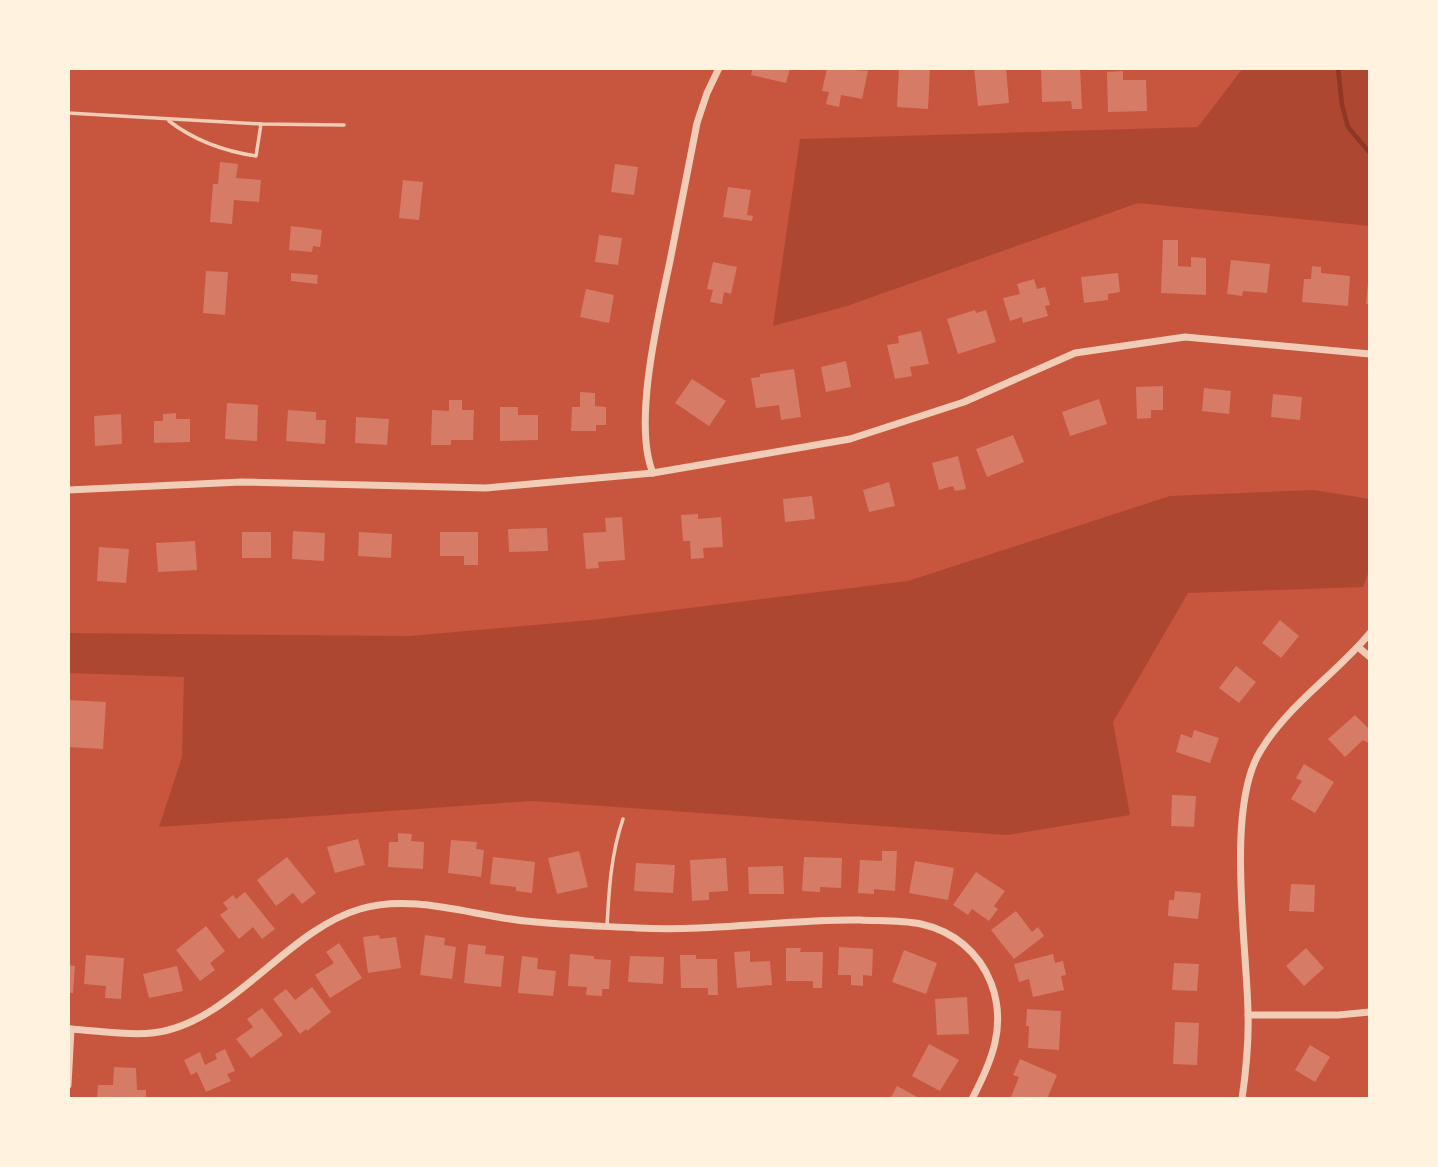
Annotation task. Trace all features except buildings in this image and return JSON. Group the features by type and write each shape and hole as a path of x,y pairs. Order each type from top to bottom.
{"street":[{"path":"653,473 649,462 646,411 654,342 697,123 719,68"},
{"path":"68,489 241,482 486,488 653,473 850,439 964,402 1075,354 1185,337 1370,354"},
{"path":"1242,1099 1248,1015 1241,849 1245,789 1259,751 1284,718 1370,633"},
{"path":"1358,647 1370,657"},
{"path":"68,1085 70,1029 153,1033 191,1021 215,1008 315,930 362,908 401,904 432,906 528,922 666,929 813,919 897,921 922,924 940,930 975,954 986,971 998,1011 995,1049 972,1099"},
{"path":"1248,1015 1338,1015 1370,1012"}],"lane":[{"path":"68,113 261,124 344,125"},
{"path":"167,119 186,134 226,151 256,156 261,124"},
{"path":"607,926 611,863 614,844 623,819"}],"shaded area":[{"path":"1243,68 1370,68 1370,226 1138,203 847,306 773,326 800,139 1198,127"},
{"path":"1314,490 1370,499 1370,568 1363,587 1188,593 1113,722 1130,815 1007,835 532,801 159,827 182,757 184,677 68,673 68,633 409,636 592,620 908,581 1170,496"}],"waterway":[{"path":"1338,68 1342,105 1348,127 1370,153"}]}
